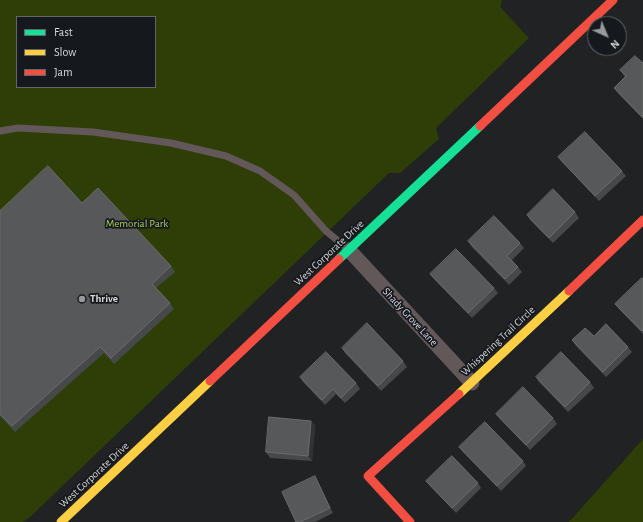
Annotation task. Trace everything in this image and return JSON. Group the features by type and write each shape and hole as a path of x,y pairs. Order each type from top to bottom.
{"street":[{"name":"West Corporate Drive","path":"62,522 613,0"},
{"name":"Whispering Trail Circle","path":"410,522 368,476 472,383 643,220"},
{"name":"Shady Grove Lane","path":"349,250 472,383"}],"lane":[{"path":"0,131 18,128 93,132 171,143 226,156 260,171 294,195 326,230 349,250"}],"green space":[{"name":"Memorial Park","path":"0,0 501,0 500,7 529,38 436,128 439,139 400,173 389,173 29,518 23,522 0,522"},
{"path":"643,439 643,522 569,522"}],"building":[{"path":"635,56 643,63 643,118 614,88 626,76 620,70"},
{"path":"585,132 622,171 595,196 558,157"},
{"name":"Thrive","path":"48,166 82,203 98,188 171,266 152,284 170,303 111,358 100,347 12,426 0,414 0,211"},
{"path":"553,189 575,212 549,238 527,215"},
{"path":"494,216 520,243 507,256 518,267 505,279 468,241"},
{"path":"456,249 494,288 468,313 430,274"},
{"path":"642,278 643,330 642,331 615,304"},
{"path":"367,323 403,361 378,386 342,348"},
{"path":"606,324 628,347 603,372 572,340 585,328 594,336"},
{"path":"326,352 356,383 341,398 333,389 322,400 300,377"},
{"path":"561,352 590,382 565,407 536,377"},
{"path":"523,387 553,418 526,445 496,414"},
{"path":"269,417 311,421 308,456 266,452"},
{"path":"485,422 523,461 497,486 459,447"},
{"path":"452,456 478,483 452,508 426,481"},
{"path":"315,476 330,508 300,522 296,522 282,492"}],"traffic: fast":[{"path":"339,259 480,126"}],"traffic: slow":[{"path":"459,394 569,291"},
{"path":"61,522 210,381"}],"traffic: jam":[{"path":"480,126 613,0"},
{"path":"569,291 643,220"},
{"path":"210,381 339,259"},
{"path":"410,522 368,476 459,394"}],"place":[{"name":"Thrive","path":"82,299"}]}
